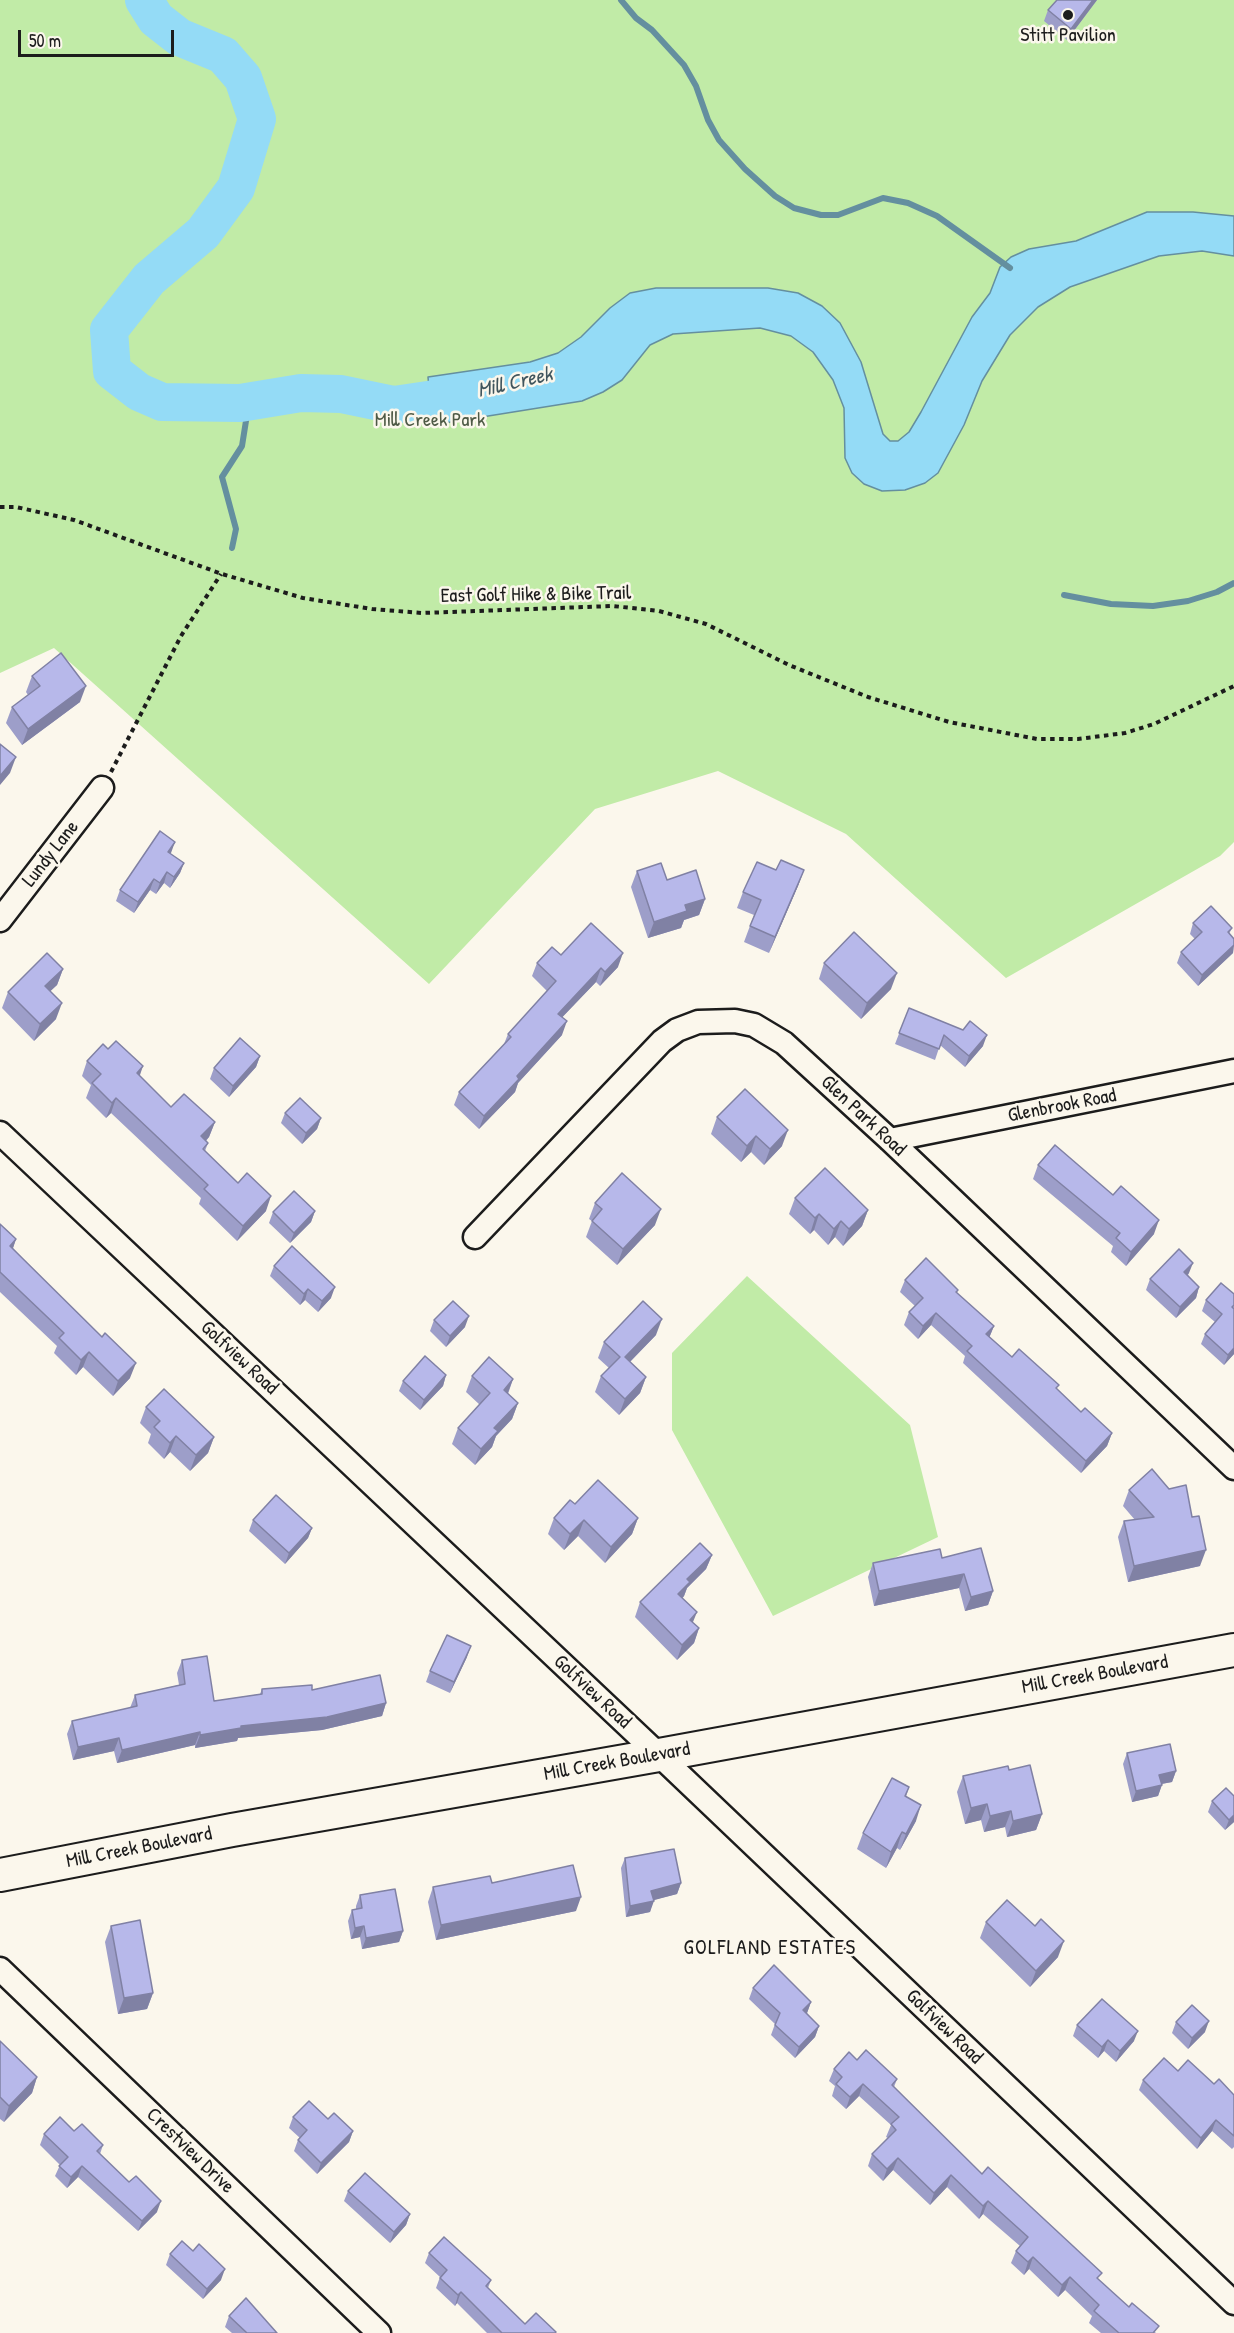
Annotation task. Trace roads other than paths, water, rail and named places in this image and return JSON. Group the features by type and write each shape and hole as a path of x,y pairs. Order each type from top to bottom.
{"street":[{"name":"Lundy Lane","path":"0,920 102,788"},
{"name":"Glen Park Road","path":"475,1237 662,1041 677,1030 698,1022 735,1021 766,1031 784,1043 890,1140 1234,1468"},
{"name":"Glenbrook Road","path":"890,1140 1234,1071"},
{"name":"Golfview Road","path":"0,1133 659,1755 1234,2303"},
{"name":"Mill Creek Boulevard","path":"0,1875 232,1830 1234,1650"},
{"name":"Crestview Drive","path":"0,1969 379,2333"}],"water":[{"path":"1147,212 1193,212 1234,216 1234,256 1202,251 1159,256 1070,287 1038,307 1010,335 982,381 964,425 938,473 925,483 905,490 882,491 864,484 852,473 845,458 844,408 833,380 813,352 791,336 760,328 673,334 650,345 622,380 582,401 432,425 428,377 530,362 558,353 581,337 610,308 630,293 656,288 768,288 798,293 822,306 840,323 861,362 883,434 890,441 898,441 909,432 921,412 972,317 990,293 1000,267 1011,257 1029,249 1076,241"}],"waterway":[{"name":"Mill Creek","path":"144,0 156,19 179,37 223,55 243,78 257,119 236,188 203,233 149,279 109,330 112,371 139,392 162,402 240,403 301,393 341,394 394,405 482,392"},
{"path":"621,0 684,65 696,86 708,120 719,140 745,169 775,196 794,208 821,215 838,215 883,198 908,203 937,216 1010,268"},
{"path":"232,548 236,529 222,477 242,446 249,402"},
{"path":"1064,595 1111,604 1153,606 1188,601 1217,592 1234,583"}],"place":[{"name":"Stitt Pavilion","path":"1068,15"}],"district":[{"name":"GOLFLAND ESTATES","path":"770,1948"}],"park label":[{"name":"Mill Creek Park","path":"430,421"}]}
